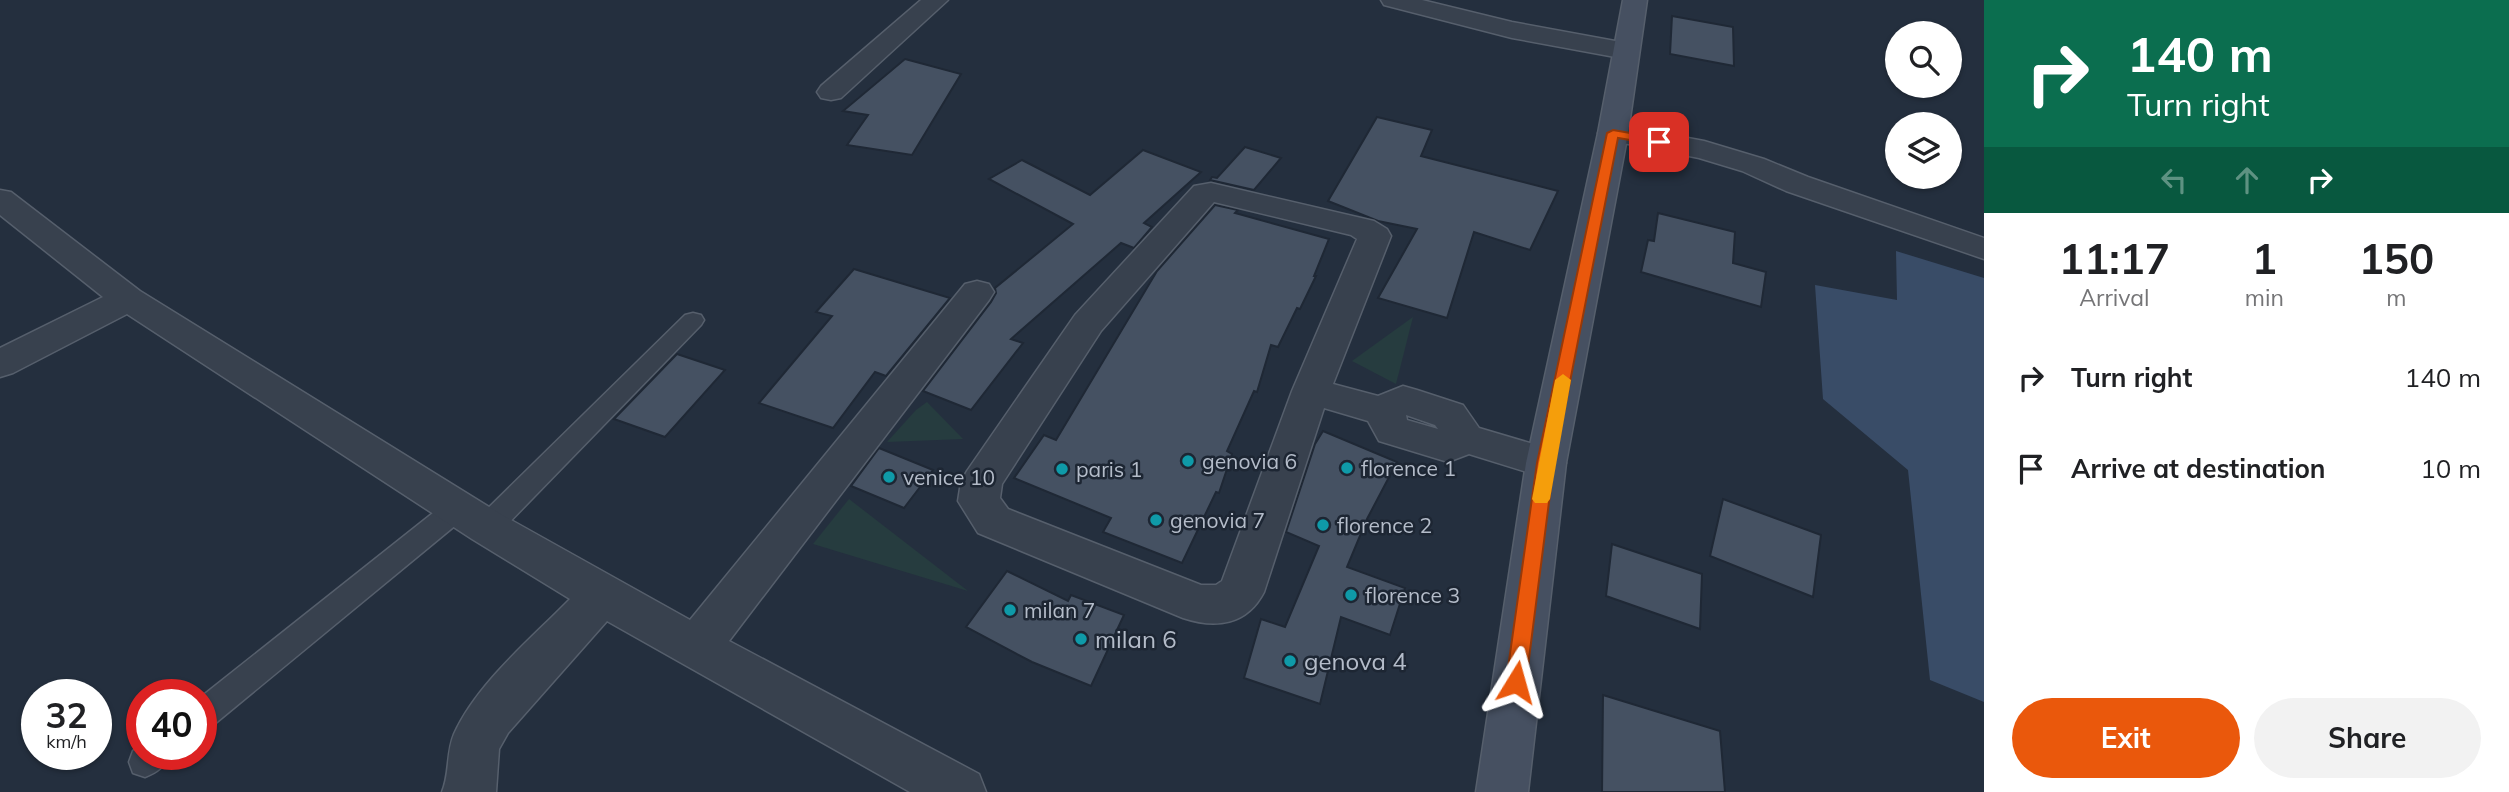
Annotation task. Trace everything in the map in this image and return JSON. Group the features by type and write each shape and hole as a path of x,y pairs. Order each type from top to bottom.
{"street":[{"path":"831,92 936,0"},
{"path":"1393,0 1512,30 1626,51"},
{"path":"1502,792 1546,463 1613,133 1634,0"},
{"path":"1613,133 1704,150 1984,249"},
{"path":"1217,192 1362,228 1375,236 1311,391 1241,592 1225,605 1199,604 993,520 979,501 982,482 1088,323 1205,193 1217,192"},
{"path":"0,200 128,299 472,517 602,595 960,792"},
{"path":"697,646 977,292"},
{"path":"0,364 128,299"},
{"path":"1311,391 1382,411 1393,431 1448,447 1465,438 1546,463"},
{"path":"468,792 472,786 474,747 490,717 602,595"}],"lane":[{"path":"217,704 472,517 693,320"}],"green space":[{"path":"1413,317 1396,384 1352,361"},
{"path":"927,402 963,439 887,442 916,410"},
{"path":"849,499 968,591 813,544"}],"water":[{"path":"1896,251 1984,278 1984,702 1930,680 1908,470 1823,399 1815,285 1897,300"}],"building":[{"path":"1672,16 1733,27 1734,66 1670,54"},
{"path":"905,59 961,74 912,155 847,145 868,115 843,111"},
{"path":"1377,117 1432,130 1421,156 1558,191 1530,250 1474,232 1447,318 1378,298 1417,229 1378,221 1328,201"},
{"path":"1245,147 1281,158 1254,190 1210,180 1212,177 1217,178"},
{"path":"1143,150 1201,172 1144,223 1152,227 1134,248 1121,243 1011,339 1023,343 971,410 923,391 991,302 996,293 995,288 1073,224 989,179 1022,160 1090,195"},
{"path":"1215,205 1329,239 1316,276 1300,309 1297,308 1278,347 1271,345 1257,392 1254,391 1227,451 1232,454 1219,493 1216,492 1182,563 1103,532 1111,518 1014,478 1044,435 1056,440 1157,271"},
{"path":"1658,213 1735,232 1733,263 1766,272 1761,307 1641,272 1648,240 1654,241"},
{"path":"854,269 950,298 886,376 875,372 833,428 759,403 832,316 816,312"},
{"path":"677,354 725,370 665,437 614,419"},
{"path":"1323,431 1397,462 1367,519 1347,567 1405,588 1390,635 1341,617 1320,704 1244,678 1261,619 1285,627 1319,546 1286,532 1315,444"},
{"name":"venice 10","path":"879,448 933,470 904,508 851,486"},
{"path":"1723,499 1821,535 1813,597 1710,556"},
{"path":"1612,544 1702,574 1700,629 1606,596"},
{"path":"1007,571 1068,601 1071,595 1124,615 1091,686 1032,662 966,627"},
{"path":"1603,695 1720,731 1725,792 1602,792"}],"slow traffic":[{"path":"1541,499 1563,380"}],"place":[{"name":"genovia 6","path":"1188,461"},
{"name":"florence 1","path":"1347,468"},
{"name":"paris 1","path":"1062,469"},
{"name":"venice 10","path":"889,477"},
{"name":"genovia 7","path":"1156,520"},
{"name":"florence 2","path":"1323,525"},
{"name":"florence 3","path":"1351,595"},
{"name":"milan 7","path":"1010,610"},
{"name":"milan 6","path":"1081,639"},
{"name":"genova 4","path":"1290,661"}],"route":[{"path":"1516,682 1546,463 1613,133 1659,142"}]}
